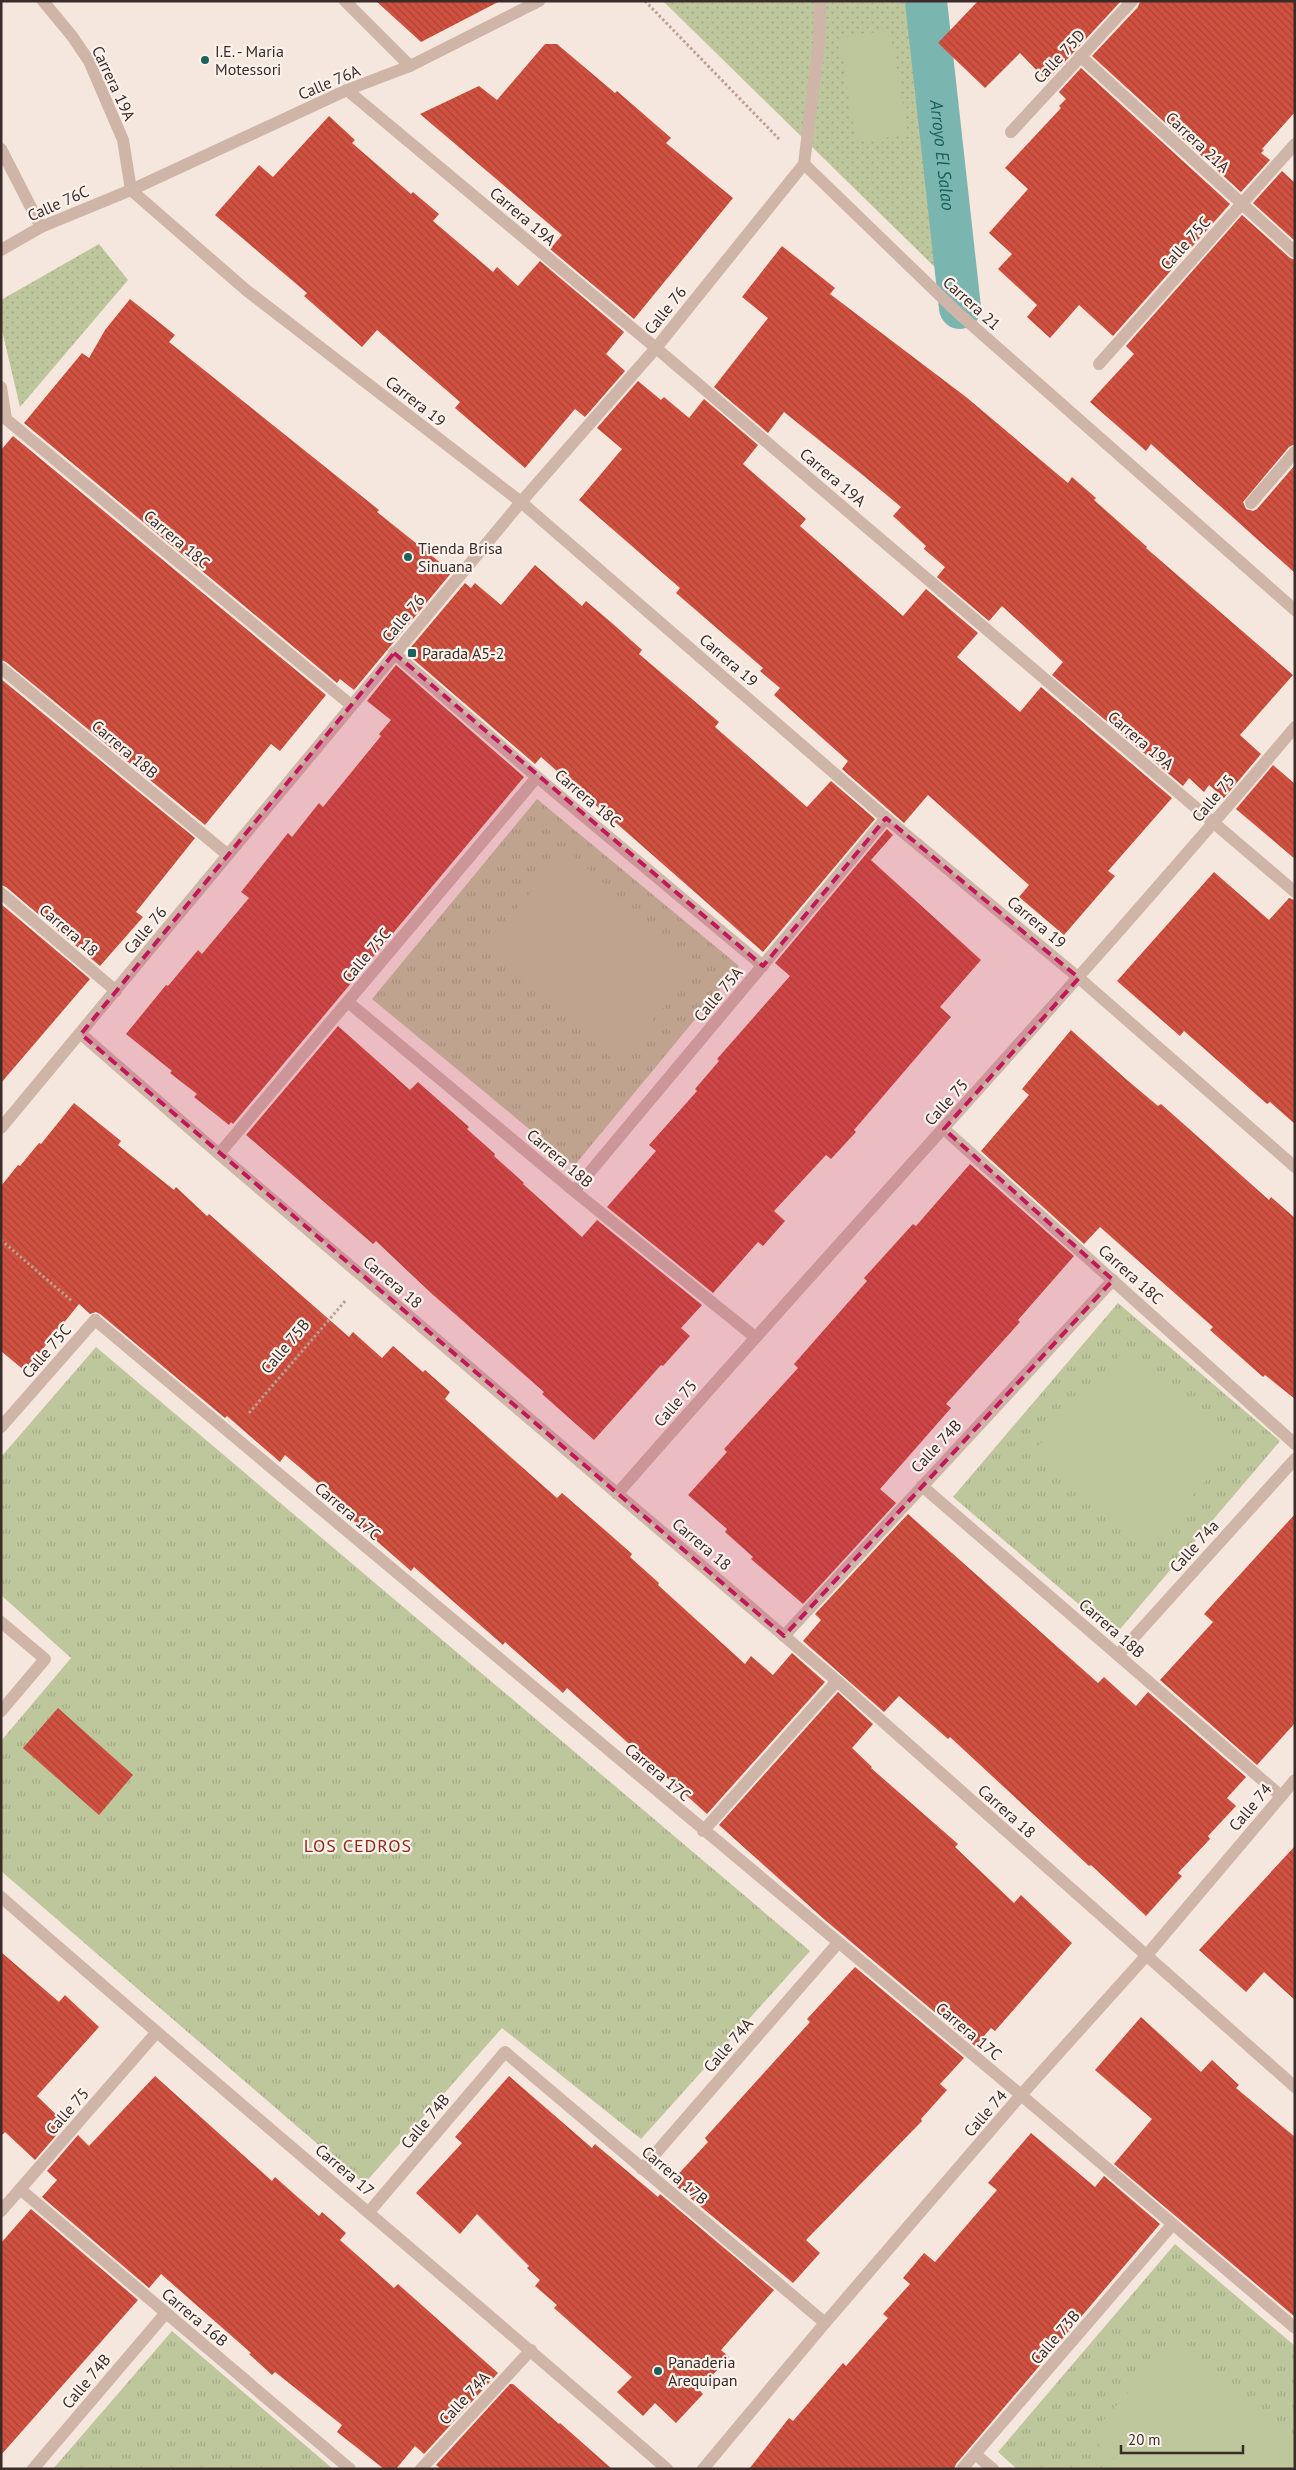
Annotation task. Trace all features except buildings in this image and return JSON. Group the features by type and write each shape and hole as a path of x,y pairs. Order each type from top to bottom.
{"street":[{"name":"Carrera 19A","path":"43,1 72,36 89,62 123,140 131,190"},
{"path":"344,1 410,66"},
{"name":"Calle 76A","path":"131,190 347,90 410,66 540,1"},
{"path":"804,164 818,42 820,1"},
{"name":"Calle 75D","path":"1011,132 1132,1"},
{"name":"Carrera 21A","path":"1080,56 1295,252"},
{"name":"Carrera 19A","path":"347,90 656,348 1295,892"},
{"name":"Calle 75C","path":"1099,364 1295,144"},
{"path":"1,149 41,227"},
{"name":"Calle 76","path":"1,1128 81,1034 394,653 521,502 656,348 804,164"},
{"name":"Carrera 21","path":"804,164 957,312 1295,610"},
{"name":"Calle 76C","path":"1,250 41,227 131,190"},
{"name":"Carrera 19","path":"131,190 246,290 521,502 886,818 1079,978 1295,1167"},
{"name":"Carrera 18C","path":"1,387 4,422 351,705"},
{"path":"1251,503 1295,452"},
{"name":"Carrera 18C","path":"394,653 537,777 762,966"},
{"name":"Carrera 18B","path":"1,668 228,856"},
{"name":"Calle 75","path":"617,1494 755,1337 1079,978 1214,824 1295,727"},
{"name":"Calle 75C","path":"219,1154 537,777"},
{"name":"Calle 75A","path":"574,1192 886,818"},
{"name":"Carrera 18","path":"1,893 116,991"},
{"name":"Carrera 18B","path":"348,1002 574,1192 755,1337"},
{"name":"Carrera 18","path":"81,1034 364,1278 837,1680 1295,2087"},
{"name":"Carrera 18C","path":"944,1129 1295,1444"},
{"name":"Calle 74B","path":"784,1636 1113,1280"},
{"name":"Calle 75C","path":"1,1427 95,1320"},
{"name":"Carrera 17C","path":"95,1320 1022,2095 1172,2226 1295,2328"},
{"name":"Calle 74a","path":"1118,1655 1295,1459"},
{"name":"Carrera 18B","path":"922,1486 1281,1796"},
{"path":"1,1622 45,1658 1,1711"},
{"path":"703,1830 837,1680"},
{"name":"Calle 74","path":"703,2469 825,2323 1022,2095 1146,1956 1295,1780"},
{"name":"Carrera 17","path":"1,1897 156,2033 531,2350 667,2469"},
{"name":"Calle 74A","path":"642,2169 838,1943"},
{"name":"Calle 75","path":"1,2211 156,2033"},
{"name":"Calle 74B","path":"369,2212 505,2052"},
{"name":"Carrera 17B","path":"505,2052 825,2323"},
{"name":"Carrera 16B","path":"20,2189 165,2314 350,2469"},
{"name":"Calle 73B","path":"962,2469 1172,2226"},
{"name":"Calle 74B","path":"33,2469 165,2314"},
{"name":"Calle 74A","path":"421,2469 531,2350"},
{"path":"975,2454 993,2469"}],"path":[{"path":"645,1 804,164"},
{"path":"1,1240 95,1320"},
{"name":"Calle 75B","path":"231,1434 364,1278"}],"highlighted area":[{"path":"394,653 763,966 886,818 1079,978 944,1129 1113,1280 784,1636 81,1034"}],"green space":[{"path":"663,1 910,1 950,282"},
{"path":"890,30 908,134 856,142 839,38"},
{"path":"99,244 128,280 20,407 1,326 1,300"},
{"path":"537,799 739,966 574,1166 372,999"},
{"path":"568,851 699,969 615,1061 485,943"},
{"path":"1118,1303 1280,1441 1115,1635 953,1497"},
{"path":"96,1347 810,1951 641,2139 502,2028 364,2184 1,1871 1,1741 71,1658 1,1595 1,1457"},
{"path":"1124,1351 1234,1450 1144,1549 1035,1449"},
{"path":"1175,2244 1295,2346 1295,2469 1017,2469 998,2452"},
{"path":"172,2331 333,2469 53,2469"},
{"path":"1178,2337 1295,2442 1295,2469 1125,2469 1089,2436"}],"waterway":[{"name":"Arroyo El Salao","path":"926,1 960,308"}],"place":[{"name":"I.E. - Maria Motessori","path":"205,60"},
{"name":"Tienda Brisa Sinuana","path":"408,557"},
{"name":"Parada A5-2","path":"412,653"},
{"name":"Panaderia Arequipan","path":"658,2371"}],"district":[{"name":"LOS CEDROS","path":"358,1845"}]}
